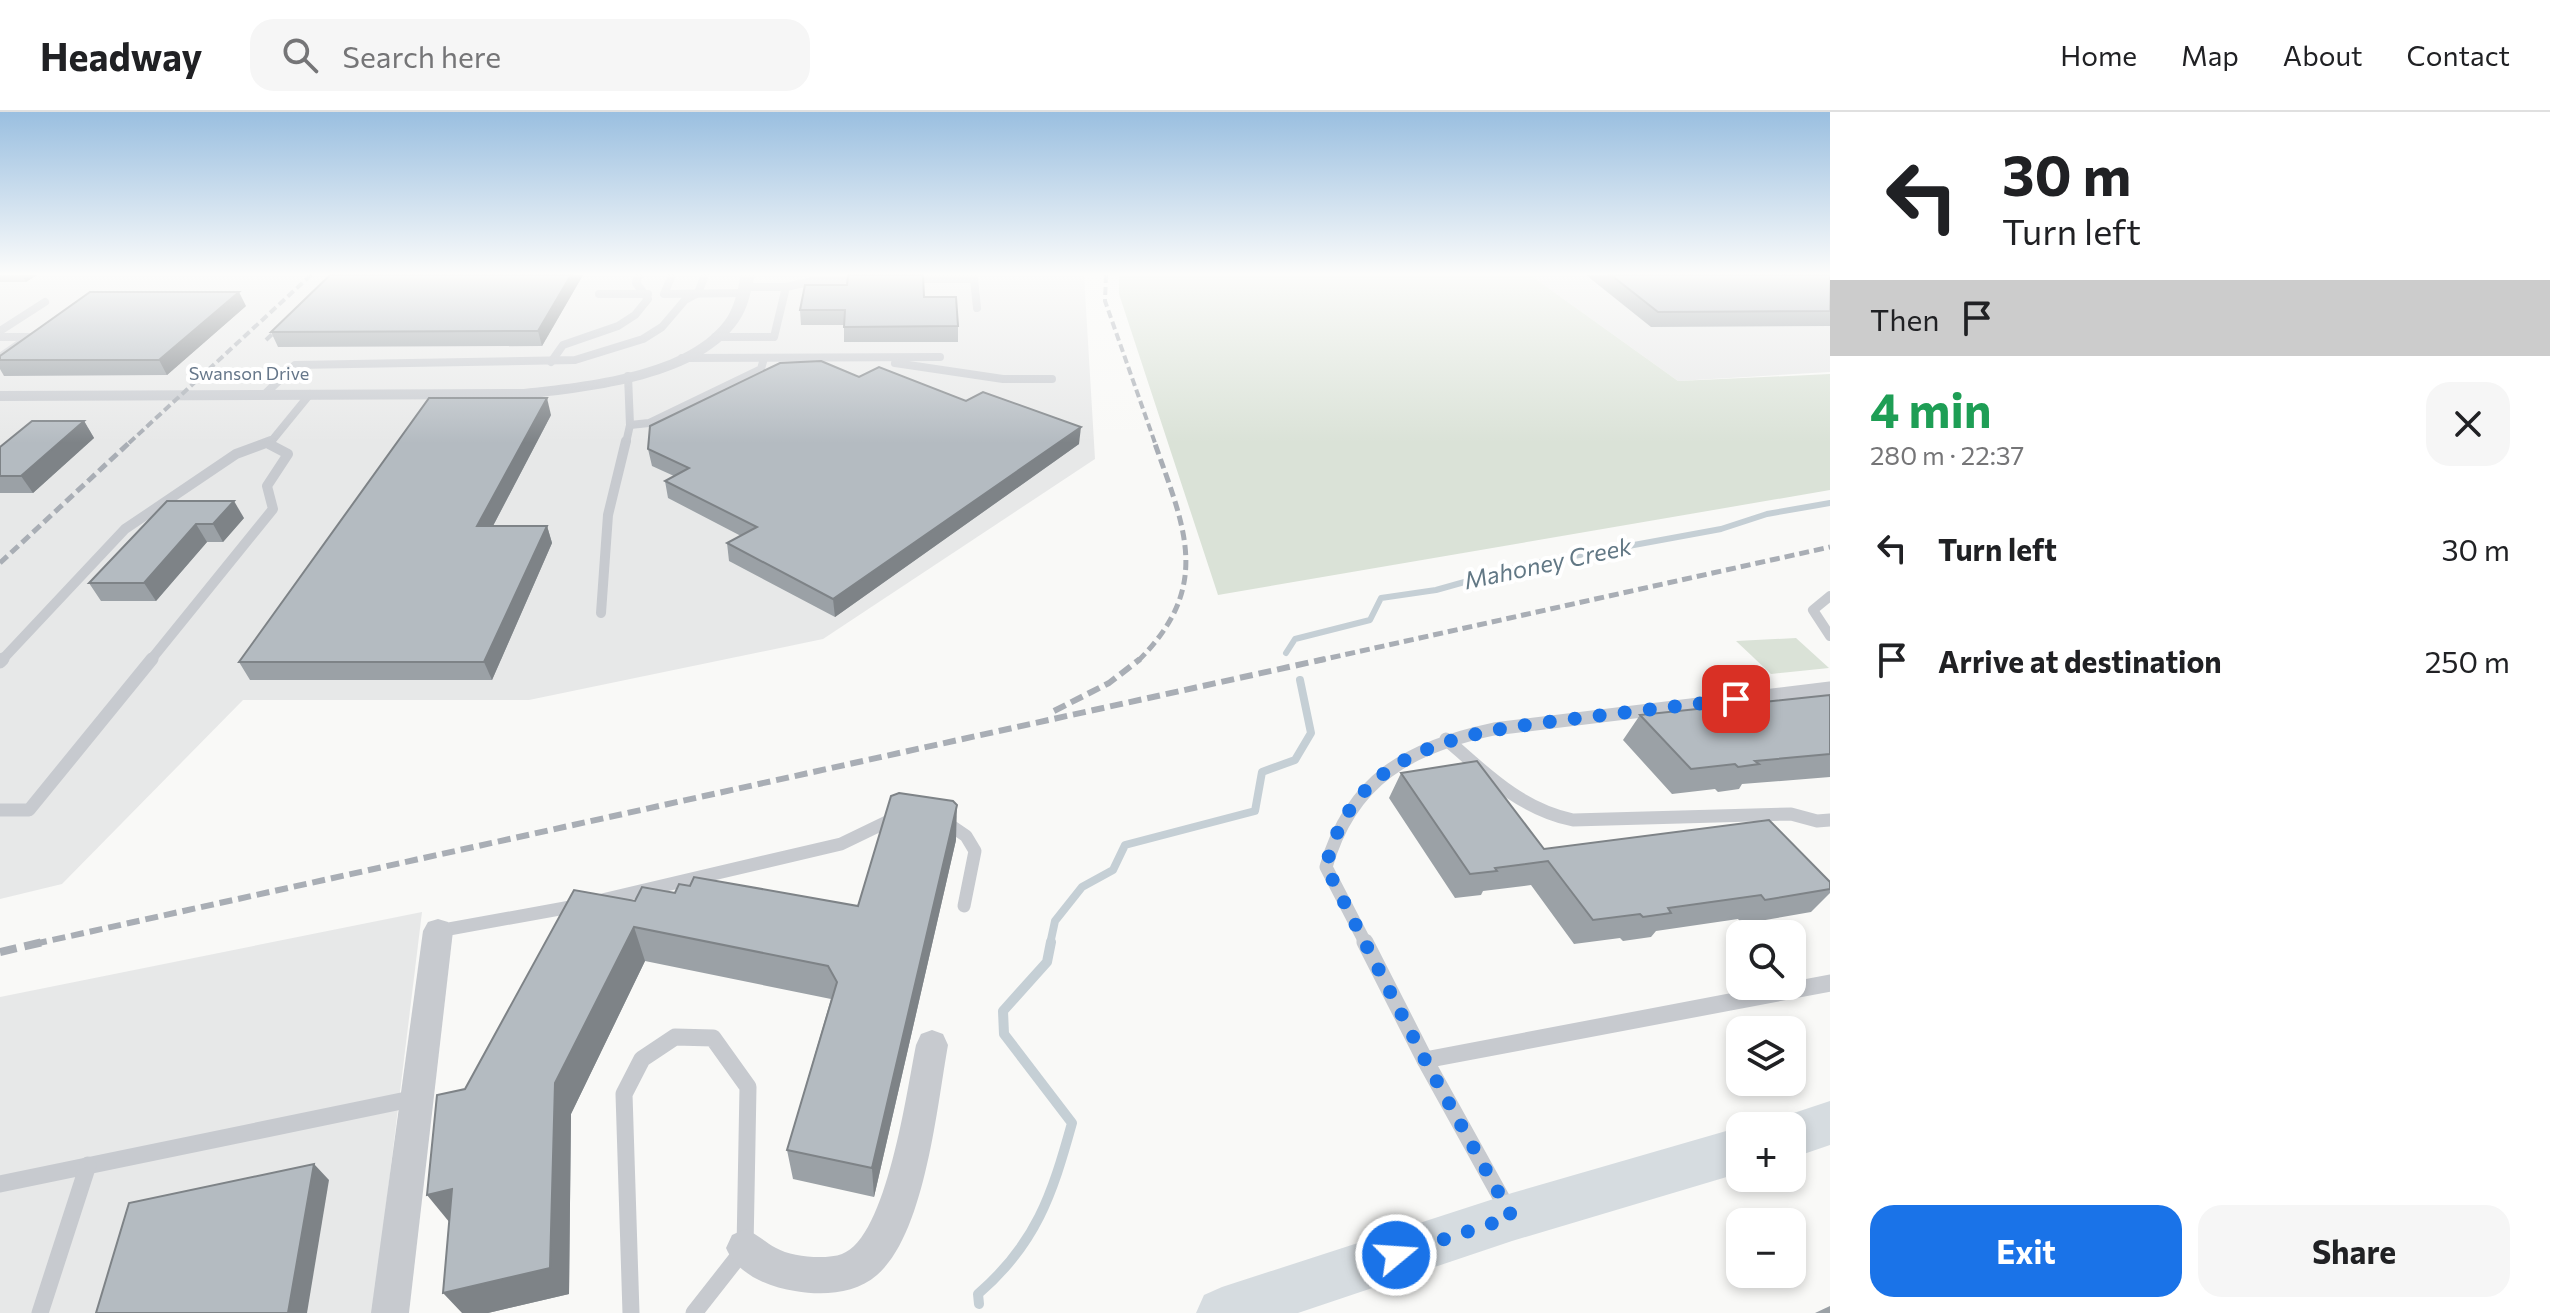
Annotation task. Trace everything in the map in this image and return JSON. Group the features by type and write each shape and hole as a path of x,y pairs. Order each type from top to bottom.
{"street":[{"path":"715,337 722,331"},
{"name":"Swanson Drive","path":"0,396 499,394 590,386 628,376 679,358 715,337"},
{"path":"390,1313 438,931"},
{"path":"745,1248 764,1266 801,1274 838,1276 867,1261 889,1232 902,1188 932,1045"},
{"path":"1806,1131 1830,1123"},
{"path":"1222,1313 1512,1217 1726,1154"}],"lane":[{"path":"551,362 563,345 605,331"},
{"path":"265,394 295,365 551,362 611,351 656,331"},
{"path":"715,337 774,337 775,331"},
{"path":"0,334 29,337 0,357"},
{"path":"869,357 1003,379 1052,379"},
{"path":"679,358 940,357"},
{"path":"630,425 649,423 761,369 764,358"},
{"path":"601,613 608,515 630,425 628,376"},
{"path":"0,662 125,529 236,454 269,444 310,394"},
{"path":"0,810 29,810 273,509 267,486 288,454 269,444"},
{"path":"1830,596 1813,610 1830,636"},
{"path":"1512,1217 1425,1060 1326,867 1334,834 1370,784 1401,761 1446,739 1526,725 1830,688"},
{"path":"1446,739 1522,803 1549,818 1791,814 1824,820 1830,833"},
{"path":"438,931 548,913 841,844 891,818 925,816 958,828 975,851 964,906"},
{"path":"1425,1060 1830,983"},
{"path":"631,1313 624,1094 642,1059 675,1037 713,1038 748,1087 745,1248 694,1313"},
{"path":"0,1184 417,1098"},
{"path":"40,1313 88,1165"}],"shaded area":[{"path":"0,331 1087,331 1095,459 823,639 529,700 243,700 62,884 0,899"},
{"path":"1131,331 1608,331 1678,381 1830,374 1830,490 1218,595"},
{"path":"1608,331 1830,331 1830,372 1678,381"},
{"path":"1796,638 1829,668 1771,674 1736,641"},
{"path":"422,912 373,1313 0,1313 0,997"}],"building":[{"path":"35,331 193,331 159,360 0,360 0,356"},
{"path":"272,331 526,331 271,332"},
{"path":"821,361 859,377 879,367 966,401 983,392 1081,427 833,599 727,543 757,527 665,481 689,468 648,449 650,426 780,363"},
{"path":"429,398 547,398 477,526 547,526 484,662 239,662"},
{"path":"32,421 84,421 21,476 0,476 0,447"},
{"path":"167,501 234,501 213,524 196,524 144,583 89,583"},
{"path":"1830,695 1830,754 1755,761 1759,764 1738,767 1735,764 1691,769 1640,715"},
{"path":"1477,761 1544,849 1769,820 1830,882 1830,889 1765,900 1761,895 1668,908 1671,913 1643,917 1640,914 1593,920 1548,861 1470,874 1401,773"},
{"path":"899,793 953,801 957,805 872,1168 787,1150 837,982 828,966 634,927 555,1083 550,1268 443,1293 452,1189 427,1195 437,1095 465,1089 574,890 635,901 642,887 675,893 679,884 690,886 694,877 858,906 891,796"},
{"path":"314,1164 288,1313 96,1313 129,1203"}],"waterway":[{"name":"Mahoney Creek","path":"1286,653 1295,639 1370,620 1381,598 1436,590 1525,565 1721,529 1767,514 1830,503"},
{"name":"Mahoney Creek","path":"1050,944 1055,921 1082,887 1113,870 1125,845 1255,811 1262,772 1295,760 1311,733 1300,680"},
{"name":"Mahoney Creek","path":"979,1304 978,1294 1014,1256 1039,1217 1049,1196 1072,1123 1004,1034 1003,1011 1047,962 1051,942"}],"railway":[{"path":"129,443 250,331"},
{"path":"266,340 275,331"},
{"path":"1116,331 1155,443"},
{"path":"0,563 131,441"},
{"path":"1139,660 1161,634 1176,607 1184,582 1186,556 1175,502 1154,441"},
{"path":"1316,661 1830,547"},
{"path":"42,942 1325,659"},
{"path":"1054,711 1109,683 1139,660"},
{"path":"0,952 42,942"},
{"path":"34,944 42,942"}],"route":[{"path":"1396,1255 1512,1217 1425,1060 1326,867 1334,834 1370,784 1401,761 1446,739 1526,725 1736,699"}]}
